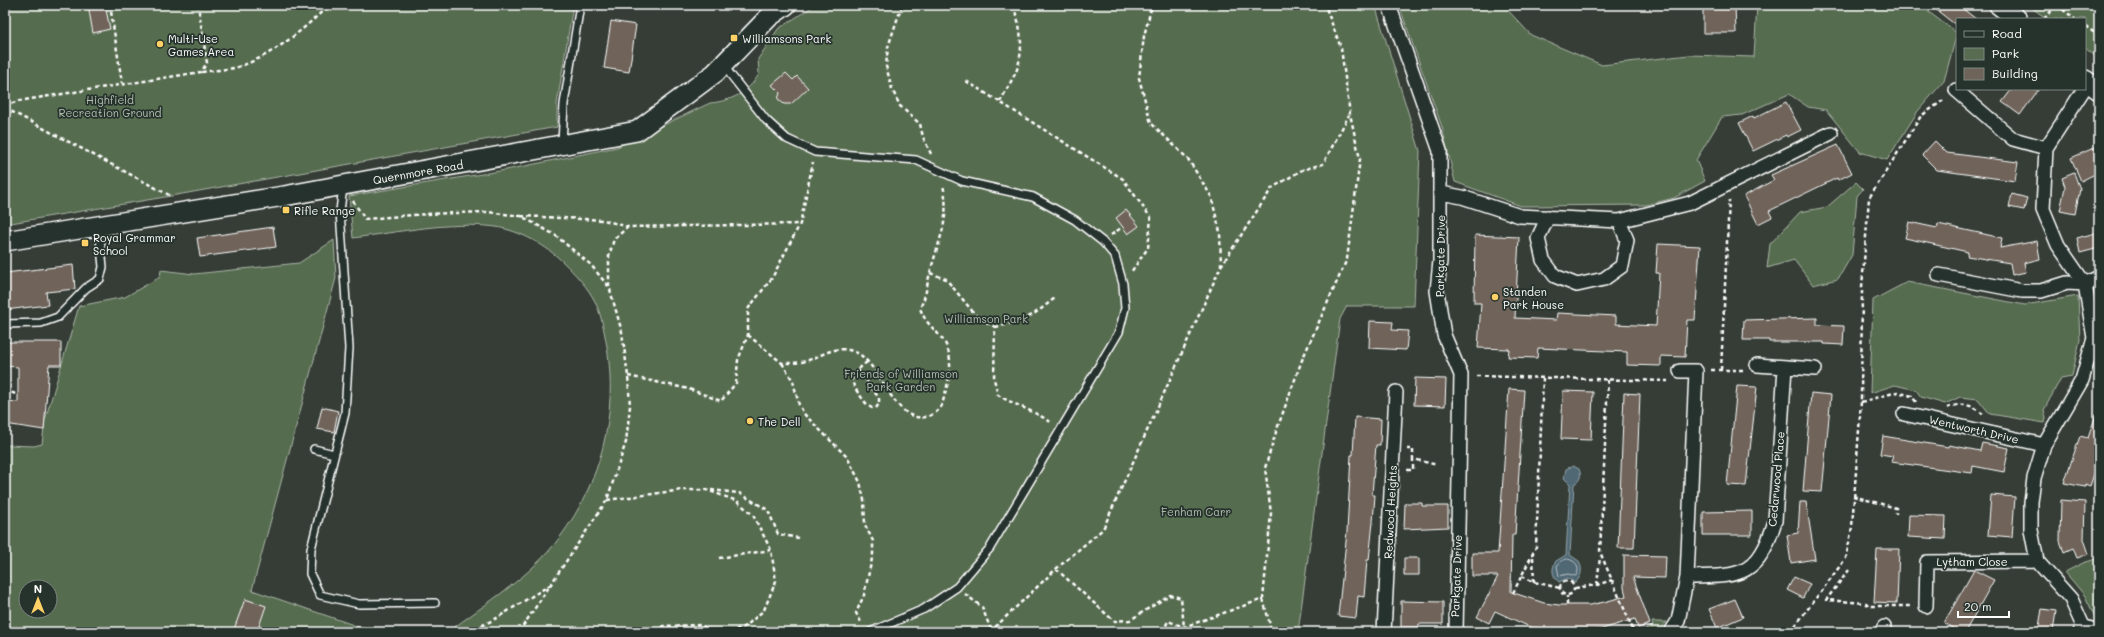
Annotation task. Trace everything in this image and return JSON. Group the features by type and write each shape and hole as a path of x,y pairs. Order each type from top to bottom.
{"street":[{"name":"Quernmore Road","path":"5,241 99,227 344,185 637,131 723,65 769,17 786,5"},
{"name":"Parkgate Drive","path":"1389,5 1440,151 1440,261 1437,291 1444,335 1461,375 1454,619 1456,632"},
{"path":"1999,5 2015,18"},
{"path":"1956,90 2013,139 2046,148"},
{"path":"2085,90 2046,148 2043,209 2058,245 2085,284 2094,338 2082,380 2044,445 2034,478 2031,502 2031,530 2037,561 2071,599 2081,629 2099,632"},
{"path":"1441,193 1462,197 1520,216 1619,221 1690,203 1831,133"},
{"path":"1548,217 1538,238 1542,260 1555,276 1577,285 1604,279 1622,266 1627,240 1619,221"},
{"path":"1939,275 2022,291 2041,291 2068,284 2085,284 2099,277"},
{"path":"1756,365 1815,369"},
{"name":"Cedarwood Place","path":"1687,577 1725,577 1740,573 1758,561 1768,542 1775,521 1785,367"},
{"path":"1671,632 1678,621 1687,577 1696,371 1680,370"},
{"name":"Redwood Heights","path":"1384,632 1396,392"},
{"name":"Wentworth Drive","path":"1904,414 2044,445"},
{"name":"Lytham Close","path":"1926,606 1927,562 2037,561"}],"lane":[{"path":"562,146 564,104 580,5"},
{"path":"723,65 766,120 787,139 815,152 916,160 962,181 1033,197 1075,220 1103,242 1115,256 1123,284 1125,308 1118,332 990,548 957,587 924,609 870,632"},
{"path":"344,185 340,211 349,348 345,414 311,549 310,574 320,595 359,604 435,603"},
{"path":"5,324 41,323 58,317 86,288 100,279 103,267 99,227"},
{"path":"314,449 334,454"}],"path":[{"path":"110,5 122,83"},
{"path":"198,5 207,63 201,72"},
{"path":"5,107 18,101 122,83 241,66 270,52 308,26 329,5"},
{"path":"782,363 805,361 829,350 843,349 856,352 868,361 900,408 911,415 923,418 934,414 941,408 949,381 950,364 946,345 924,320 920,308 927,294 930,273 943,233 946,197 939,170 923,137 920,124 900,106 892,89 886,66 888,47 902,5"},
{"path":"1000,102 1016,71 1021,45 1018,16 1012,5"},
{"path":"1152,5 1144,36 1139,78 1150,123 1188,159 1210,196 1220,232 1221,266"},
{"path":"1272,632 1263,599 1271,513 1266,468 1277,430 1302,360 1347,259 1360,159 1350,114 1342,48 1326,5"},
{"path":"2045,18 2057,5 2075,18"},
{"path":"2086,27 2099,36"},
{"path":"966,81 1123,179 1151,218 1148,248 1123,284"},
{"path":"1782,632 1795,626 1846,558 1852,527 1853,496 1861,402 1862,287 1869,198 1921,116 1956,90"},
{"path":"5,107 171,196 173,214"},
{"path":"957,587 982,607 991,631 1056,569 1103,529 1221,266 1272,188 1302,170 1323,164 1350,114"},
{"path":"628,376 689,388 721,401 736,383 738,360 748,335 748,309 772,278 800,224 815,152"},
{"path":"1722,370 1730,184"},
{"path":"344,185 365,219 426,214 487,212 521,216 604,220 628,227 800,224"},
{"path":"521,216 555,235 591,265 609,286"},
{"path":"519,632 607,500 626,442 630,406 628,376 622,332 609,286 609,256 614,239 628,227"},
{"path":"930,273 946,279 978,318 995,327 1024,321 1034,316 1055,298"},
{"path":"995,327 994,378 998,395 1015,405 1038,413 1060,429"},
{"path":"748,335 782,363 793,381 799,405 805,415 847,457 860,482 864,500 865,525 873,541 874,554 864,595 856,613 862,625"},
{"path":"858,370 878,398 879,403 877,407 872,408 867,406 852,384 851,379 858,370 868,361"},
{"path":"1696,371 1748,370 1756,365"},
{"path":"1461,375 1668,381 1680,370"},
{"path":"1513,593 1533,556 1536,547 1543,378"},
{"path":"1597,585 1600,556 1608,380"},
{"path":"5,390 18,395"},
{"path":"1406,470 1413,470 1413,449"},
{"path":"1413,459 1436,465"},
{"path":"607,500 682,490 739,492 768,510 778,534 798,538"},
{"path":"707,490 737,501 754,515 771,550 776,581 764,610 746,626 729,632"},
{"path":"1853,496 1896,508 1896,514"},
{"path":"719,558 771,550"},
{"path":"1533,556 1534,582"},
{"path":"1600,556 1634,632"},
{"path":"1056,569 1114,621 1130,620 1170,595 1181,598 1184,627"},
{"path":"1849,570 1826,600 1866,603 1869,606 1926,606"},
{"path":"1522,576 1534,582 1560,588"},
{"path":"1574,588 1597,585 1612,580"},
{"path":"1560,588 1562,583 1567,581 1572,583 1574,588"},
{"path":"469,632 496,619 552,584"},
{"path":"1560,588 1562,593 1567,596"},
{"path":"1567,596 1572,593 1574,588"},
{"path":"1567,596 1567,605"},
{"path":"1164,632 1168,621 1184,627 1263,599"},
{"path":"656,632 663,626 701,624 715,632"}],"green space":[{"name":"Highfield Recreation Ground","path":"5,5 573,5 557,104 557,127 5,224"},
{"name":"Williamson Park","path":"815,5 1375,5 1420,151 1414,306 1347,306 1340,319 1298,632 448,632 522,577 549,551 574,516 586,494 596,470 608,422 610,372 603,327 595,302 582,282 550,251 533,240 515,232 496,227 460,225 424,228 353,238 349,196 506,170 617,147 710,103 732,98 744,91 755,81 759,74 758,59 778,29"},
{"path":"1399,5 1503,5 1531,35 1602,65 1689,55 1754,57 1757,5 1930,5 1926,10 1956,32 1944,81 1918,111 1887,160 1860,152 1826,110 1808,107 1789,94 1742,115 1722,117 1696,160 1705,181 1674,198 1646,205 1521,206 1455,182 1442,127"},
{"path":"2028,5 2099,5 2099,59 2086,49 2086,18 2046,18"},
{"path":"1856,182 1863,189 1857,196 1852,255 1838,279 1813,285 1794,260 1767,268 1770,244 1800,212 1827,207"},
{"path":"334,240 336,278 252,590 374,632 5,632 5,445 34,446 42,444 45,420 79,306 125,297 160,277 161,270 194,274 299,263"},
{"path":"1907,282 2025,305 2078,296 2080,340 2072,376 2061,378 2044,410 2046,417 2045,423 1990,414 1978,399 1960,397 1945,404 1921,397 1916,390 1895,385 1870,393 1873,300"},
{"path":"2099,558 2099,620 2096,619 2085,596 2065,572 2083,563"},
{"path":"1652,622 1667,622 1658,632 1638,632 1653,626"}],"water":[{"path":"1573,466 1579,469 1580,474 1579,480 1574,484 1570,555 1579,561 1581,567 1581,573 1575,583 1568,578 1559,582 1554,575 1553,570 1556,561 1566,555 1570,484 1564,478 1566,469"}],"building":[{"path":"88,5 105,5 110,29 93,33"},
{"path":"1703,5 1735,5 1736,33 1703,33"},
{"path":"1930,5 1958,5 1975,18 1956,18 1956,25"},
{"path":"611,21 636,25 629,72 604,68"},
{"path":"786,73 793,80 797,76 808,88 791,104 784,104 778,99 780,93 772,85"},
{"path":"2011,90 2038,90 2020,115 2002,102"},
{"path":"1786,102 1801,130 1787,137 1786,135 1753,151 1739,123 1753,116 1754,118"},
{"path":"1935,141 1947,153 2018,162 2015,181 1937,170 1922,155"},
{"path":"1838,145 1852,173 1838,180 1837,178 1769,211 1772,217 1758,224 1744,196 1774,180 1771,175"},
{"path":"2096,147 2099,155 2099,172 2081,181 2071,158"},
{"path":"2074,173 2080,189 2075,214 2060,211 2065,187 2062,178"},
{"path":"2012,194 2027,198 2024,210 2009,207"},
{"path":"1126,210 1139,226 1128,234 1116,218"},
{"path":"1909,222 1937,228 1938,224 2002,238 2000,248 2037,241 2040,259 2024,263 2026,272 2012,275 2010,263 1967,256 1968,252 1905,238"},
{"path":"273,227 276,247 200,257 197,238"},
{"path":"2099,232 2099,248 2080,253 2077,238"},
{"name":"Standen Park House","path":"1475,235 1519,237 1515,318 1556,320 1557,313 1616,316 1616,324 1656,326 1659,273 1656,273 1658,244 1700,246 1695,320 1687,320 1685,357 1661,356 1661,366 1627,365 1627,352 1538,348 1537,358 1508,357 1509,349 1478,348 1481,303 1474,303"},
{"path":"73,265 75,289 46,292 48,305 5,310 5,273"},
{"path":"1817,318 1817,325 1844,326 1843,345 1824,344 1824,342 1769,342 1769,340 1743,340 1744,320"},
{"path":"1370,321 1393,322 1392,330 1408,331 1406,350 1369,348"},
{"path":"5,342 61,342 61,365 49,365 44,430 5,424 5,401 18,402 18,367 5,366"},
{"path":"1415,378 1446,379 1445,406 1414,405"},
{"path":"1737,386 1757,387 1746,486 1727,485"},
{"path":"1509,389 1524,390 1515,535 1512,535 1511,592 1544,603 1559,605 1590,605 1604,602 1626,596 1624,588 1624,555 1666,556 1665,578 1633,577 1650,624 1638,628 1635,619 1599,630 1564,632 1530,627 1495,611 1489,623 1477,617 1498,576 1472,576 1472,553 1498,553"},
{"path":"1563,391 1593,392 1591,440 1561,439"},
{"path":"1624,393 1640,394 1634,548 1618,548"},
{"path":"1811,393 1831,395 1822,492 1803,491"},
{"path":"322,407 338,411 334,432 317,429"},
{"path":"2097,412 2099,413 2099,459 2090,486 2085,484 2085,487 2064,483 2080,436 2088,438"},
{"path":"1355,417 1381,419 1380,445 1376,445 1372,495 1375,495 1369,560 1367,560 1364,597 1358,596 1356,618 1338,616 1347,532 1351,455 1353,455"},
{"path":"1883,436 1980,451 1982,443 2009,448 2004,472 1973,466 1972,473 1891,462 1893,456 1880,454"},
{"path":"1991,495 2015,497 2012,537 1988,535"},
{"path":"2061,500 2085,502 2084,539 2089,554 2077,558 2073,548 2064,552 2060,541"},
{"path":"1800,502 1806,502 1815,559 1791,563 1787,535 1798,533"},
{"path":"1405,503 1422,503 1422,506 1448,506 1448,527 1404,529"},
{"path":"1752,511 1752,535 1703,535 1703,512"},
{"path":"1909,515 1946,516 1945,539 1908,537"},
{"path":"1877,549 1899,549 1897,603 1874,602"},
{"path":"1404,558 1419,558 1419,575 1404,575"},
{"path":"1974,570 1994,580 1965,632 1959,632 1944,623"},
{"path":"1794,577 1810,584 1803,598 1787,590"},
{"path":"245,599 266,606 257,632 233,632"},
{"path":"1735,599 1743,617 1717,628 1709,609"},
{"path":"1401,601 1443,602 1443,624 1419,624 1419,627 1401,627"},
{"path":"2042,609 2056,611 2053,632 2038,632"}],"place":[{"name":"Williamsons Park","path":"734,38"},
{"name":"Multi-Use Games Area","path":"160,44"},
{"name":"Rifle Range","path":"286,210"},
{"name":"Royal Grammar School","path":"85,243"},
{"name":"Standen Park House","path":"1495,297"},
{"name":"The Dell","path":"750,421"}],"park label":[{"name":"Friends of Williamson Park Garden","path":"901,379"},
{"name":"Fenham Carr","path":"1196,511"}]}
